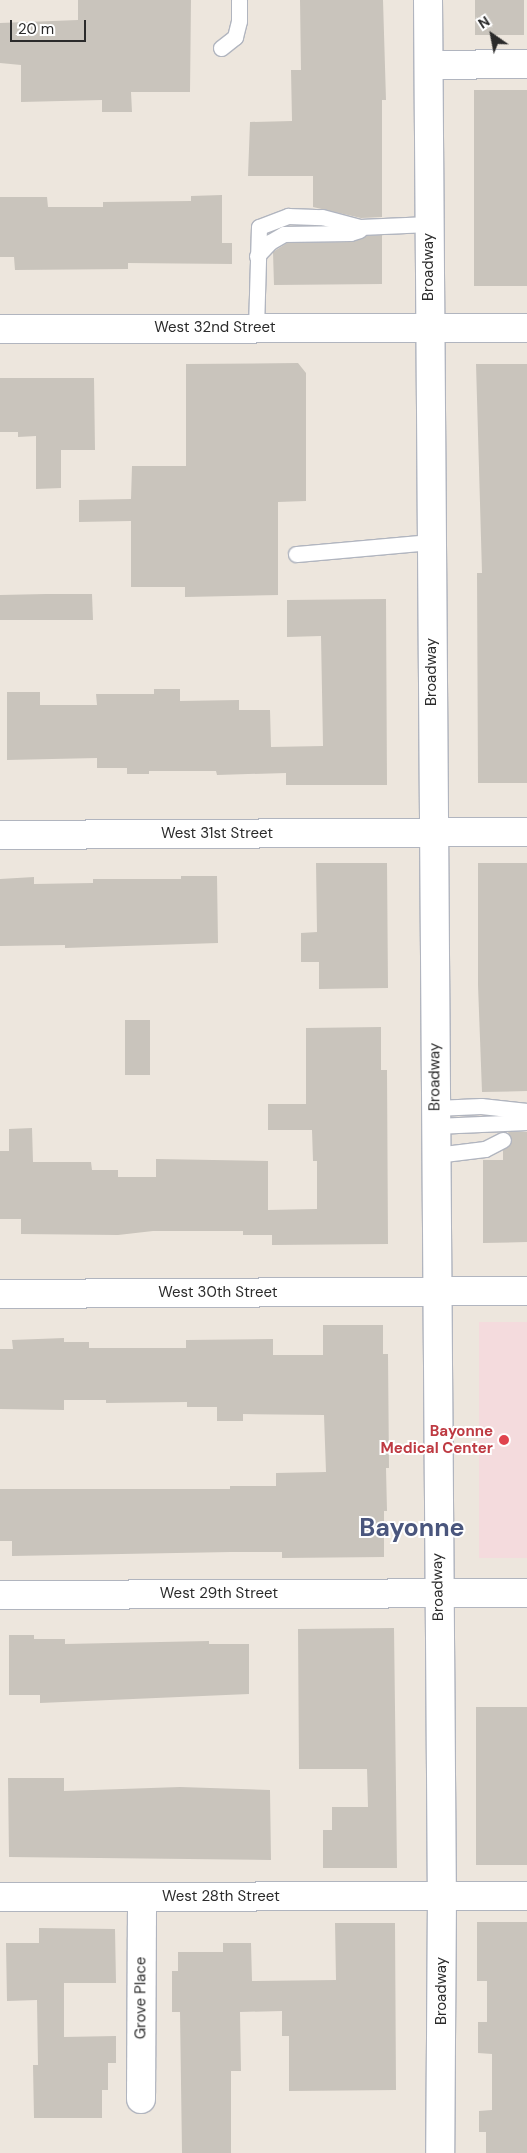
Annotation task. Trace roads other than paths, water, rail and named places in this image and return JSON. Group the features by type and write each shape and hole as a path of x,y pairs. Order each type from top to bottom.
{"street":[{"name":"Broadway","path":"428,0 430,65 429,224 438,1592 442,1896 440,2153"},
{"path":"430,65 527,64"},
{"name":"West 32nd Street","path":"0,329 527,328"},
{"name":"West 31st Street","path":"0,835 527,832"},
{"name":"West 30th Street","path":"0,1294 527,1292"},
{"name":"West 29th Street","path":"0,1595 527,1593"},
{"name":"West 28th Street","path":"0,1897 527,1896"},
{"name":"Grove Place","path":"141,2099 142,1897"}],"lane":[{"path":"221,48 235,37 239,21 239,0"},
{"path":"256,328 260,285 257,256 259,226 288,216 322,217 368,227 429,224"},
{"path":"296,554 431,542"},
{"path":"435,1117 481,1106 527,1111"},
{"path":"435,1117 527,1122"},
{"path":"436,1155 503,1147"}],"place":[{"name":"Bayonne Medical Center","path":"504,1440"}],"district":[{"name":"Bayonne","path":"412,1528"}]}
